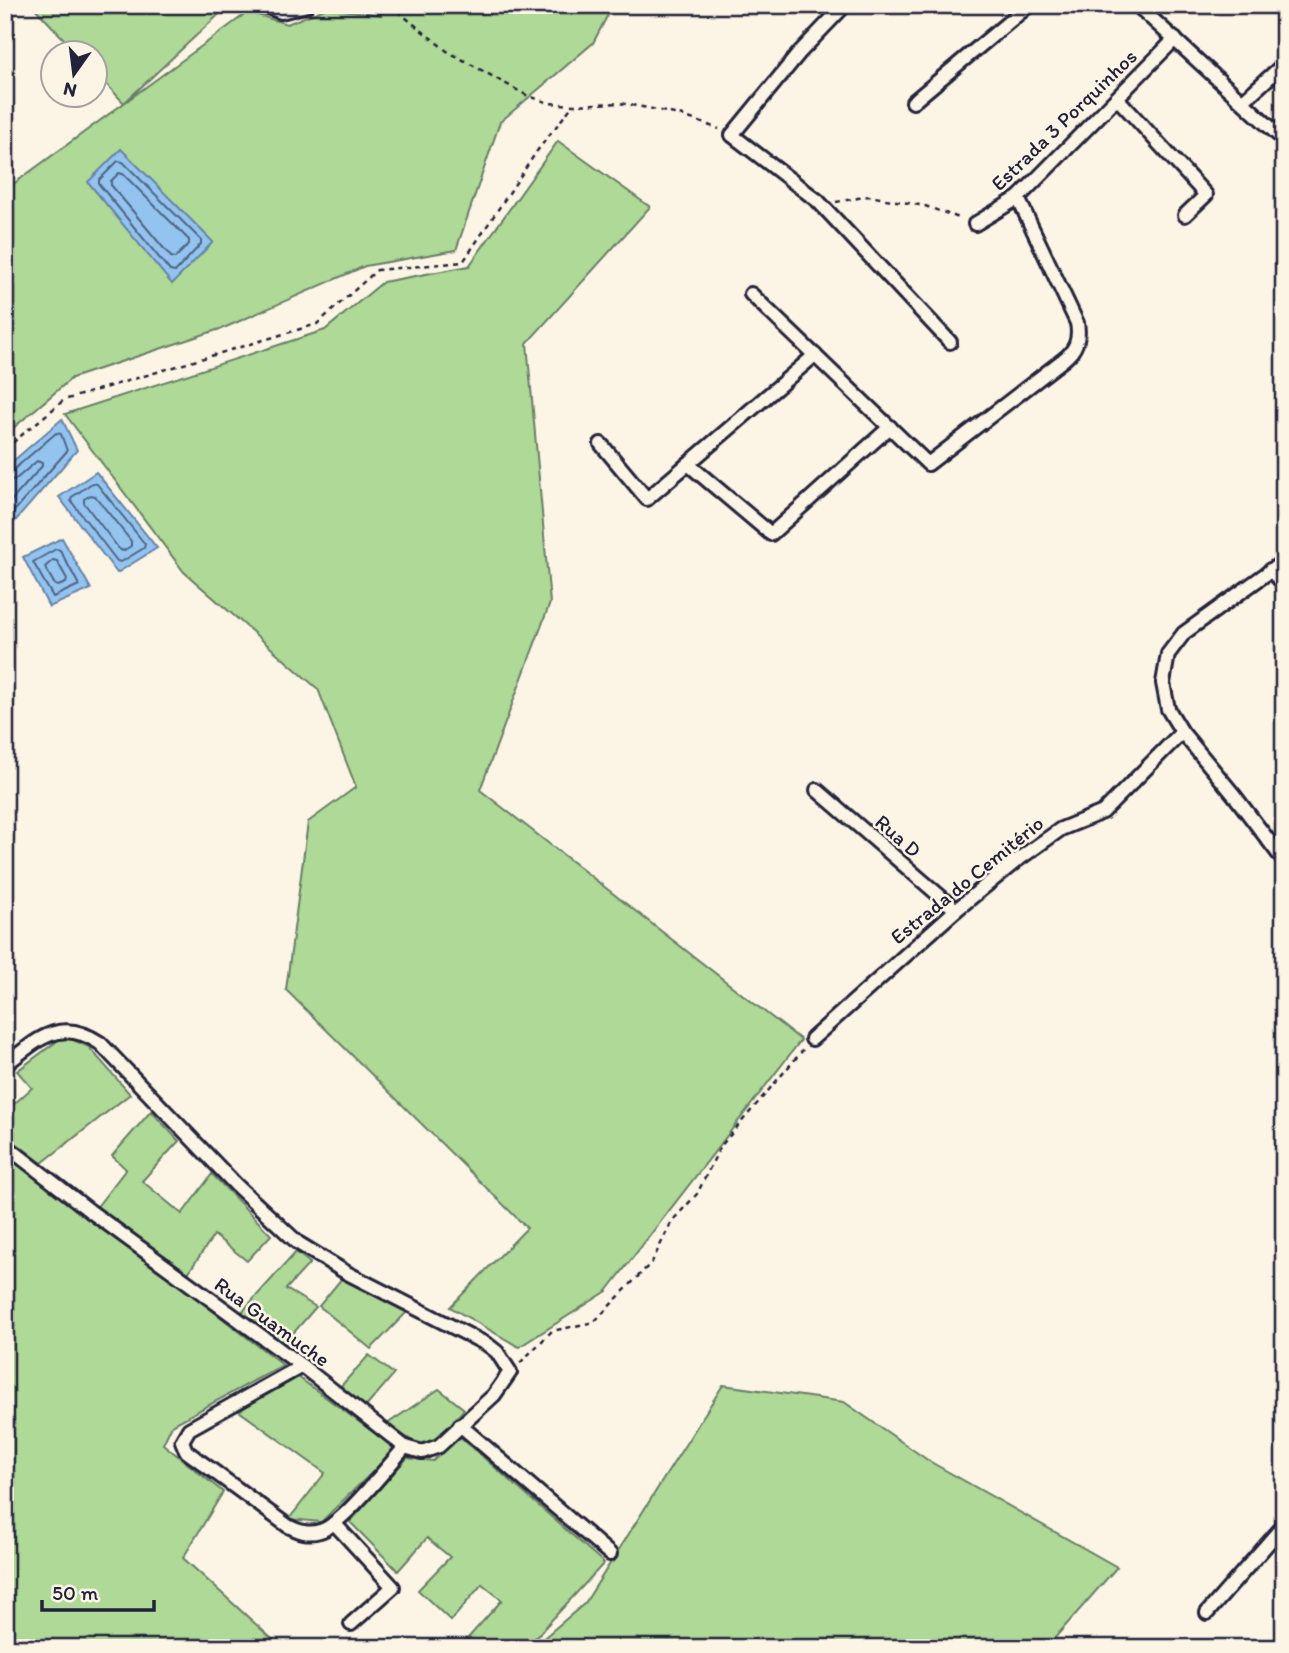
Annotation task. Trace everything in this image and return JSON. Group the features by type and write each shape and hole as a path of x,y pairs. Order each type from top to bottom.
{"street":[{"path":"263,5 281,12 307,5"},
{"path":"845,5 800,52 732,135 821,204 950,342"},
{"path":"913,102 1029,5"},
{"path":"1137,5 1284,141"},
{"name":"Estrada 3 Porquinhos","path":"975,223 1018,198 1175,39"},
{"path":"1243,101 1284,64"},
{"path":"1117,98 1206,195 1185,215"},
{"path":"751,294 928,464 1063,360 1075,348 1078,340 1077,323 1018,198"},
{"path":"601,444 647,499 815,355"},
{"path":"688,464 771,534 890,427"},
{"path":"1284,561 1184,632 1168,654 1163,670 1164,697 1182,732 1284,861"},
{"path":"1270,570 1284,584"},
{"name":"Estrada do Cemitério","path":"813,1039 956,910 1061,829 1103,812 1182,732"},
{"name":"Rua D","path":"817,790 956,910"},
{"path":"5,1065 47,1035 66,1030 90,1036 100,1043 236,1185 298,1243 338,1268 488,1345 497,1352 510,1372 494,1395 439,1446 415,1451 405,1447 334,1523 328,1528 311,1533 300,1532 288,1526 197,1461 183,1446 183,1436 189,1429 302,1366"},
{"name":"Rua Guamuche","path":"5,1145 183,1281 302,1366 405,1447"},
{"path":"460,1424 610,1554"},
{"path":"334,1523 393,1587 351,1624"},
{"path":"1207,1613 1284,1525"}],"path":[{"path":"390,5 447,51 526,95 549,103 620,103 648,108 683,116 732,135"},
{"path":"5,449 64,400 317,324 377,270 463,261 537,151 573,105"},
{"path":"821,204 869,196 925,206 975,223"},
{"path":"510,1372 552,1331 594,1322 652,1262 672,1221 697,1194 720,1147 813,1039"}],"green space":[{"path":"32,5 229,5 124,103 108,86 108,38 63,38"},
{"path":"381,5 613,5 593,43 500,122 456,250 365,266 226,327 72,378 5,435 5,190 248,12 287,24 327,8 381,15"},
{"path":"558,141 650,207 527,343 550,603 480,790 801,1040 607,1291 519,1347 450,1307 527,1228 286,990 308,822 356,787 318,689 184,572 65,414 325,330 383,282 469,266"},
{"path":"64,1036 89,1047 130,1094 42,1163 5,1135 5,1112 32,1088 17,1071"},
{"path":"151,1111 179,1141 142,1181 182,1214 212,1174 271,1235 247,1261 214,1235 186,1276 96,1208 126,1169 112,1156"},
{"path":"5,1151 283,1365 172,1425 163,1444 223,1492 183,1558 282,1648 5,1648"},
{"path":"296,1252 310,1263 286,1289 316,1307 282,1346 241,1313"},
{"path":"342,1278 407,1312 371,1349 319,1306"},
{"path":"369,1355 394,1374 365,1408 340,1387"},
{"path":"298,1377 396,1449 321,1522 289,1519 325,1473 239,1411"},
{"path":"723,1385 844,1402 929,1461 1117,1567 1046,1648 532,1648 585,1603"},
{"path":"439,1389 464,1409 436,1443 417,1444 387,1424"},
{"path":"459,1436 604,1563 526,1648 459,1648 502,1600 482,1584 451,1621 418,1590 450,1557 427,1538 398,1571 350,1522 407,1458 433,1461"}],"water":[{"path":"121,149 213,242 172,284 88,182"},
{"path":"62,419 77,450 10,527 5,524 5,468"},
{"path":"96,472 157,548 117,573 59,497"},
{"path":"62,538 91,589 49,607 23,557"}]}
